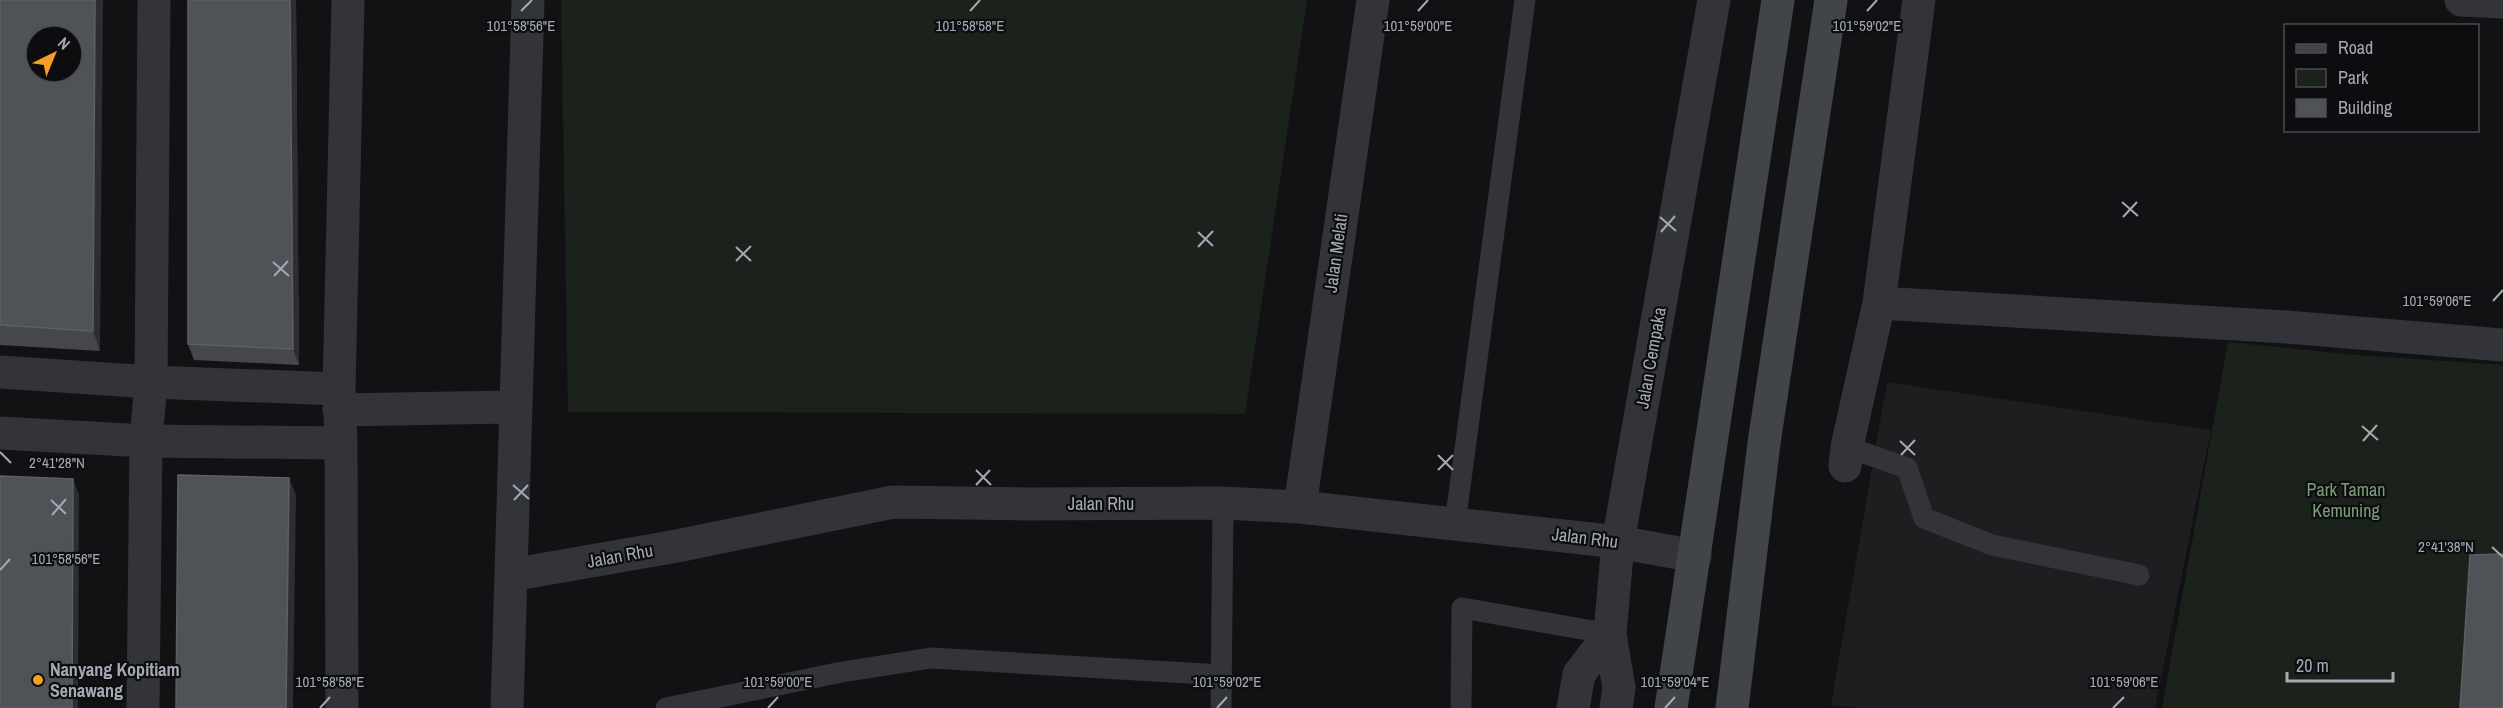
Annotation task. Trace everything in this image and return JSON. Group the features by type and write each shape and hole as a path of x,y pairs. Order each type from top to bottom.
{"street":[{"path":"143,708 147,441 151,382 154,0"},
{"path":"342,708 339,399 348,0"},
{"path":"507,708 528,0"},
{"name":"Jalan Melati","path":"1300,507 1373,0"},
{"name":"Jalan Cempaka","path":"1616,708 1619,688 1610,634 1618,542 1714,0"},
{"path":"1671,708 1778,0"},
{"path":"1732,708 1764,443 1831,0"},
{"path":"1846,456 1879,303 1919,0"},
{"path":"2461,0 2503,2"},
{"path":"1879,303 2286,327 2503,345"},
{"path":"0,372 151,382 339,399 516,407"},
{"path":"0,433 147,441 341,443"},
{"name":"Jalan Rhu","path":"511,575 677,546 893,502 1223,503 1300,507 1618,542 1695,556"},
{"path":"1573,708 1579,674 1610,634"}],"lane":[{"path":"1455,524 1525,0"},
{"path":"1846,456 1907,468 1924,518 1992,545 2139,575"},
{"path":"1221,708 1223,503"},
{"path":"1461,708 1462,608 1610,634"},
{"path":"666,708 842,672 931,658 1222,675"}],"shaded area":[{"path":"1887,382 2211,430 2155,708 1857,708 1831,705"}],"green space":[{"path":"561,0 1307,0 1245,414 568,412"},
{"name":"Park Taman Kemuning","path":"2228,342 2356,355 2503,365 2503,570 2464,708 2162,708"}],"building":[{"path":"0,0 95,0 93,331 0,325"},
{"path":"188,0 290,0 293,349 188,344"},
{"path":"178,475 289,478 286,708 176,708"},
{"path":"0,476 73,479 72,708 0,708"},
{"path":"2503,554 2503,708 2460,708 2470,555"}],"place":[{"name":"Nanyang Kopitiam Senawang","path":"38,680"}]}
